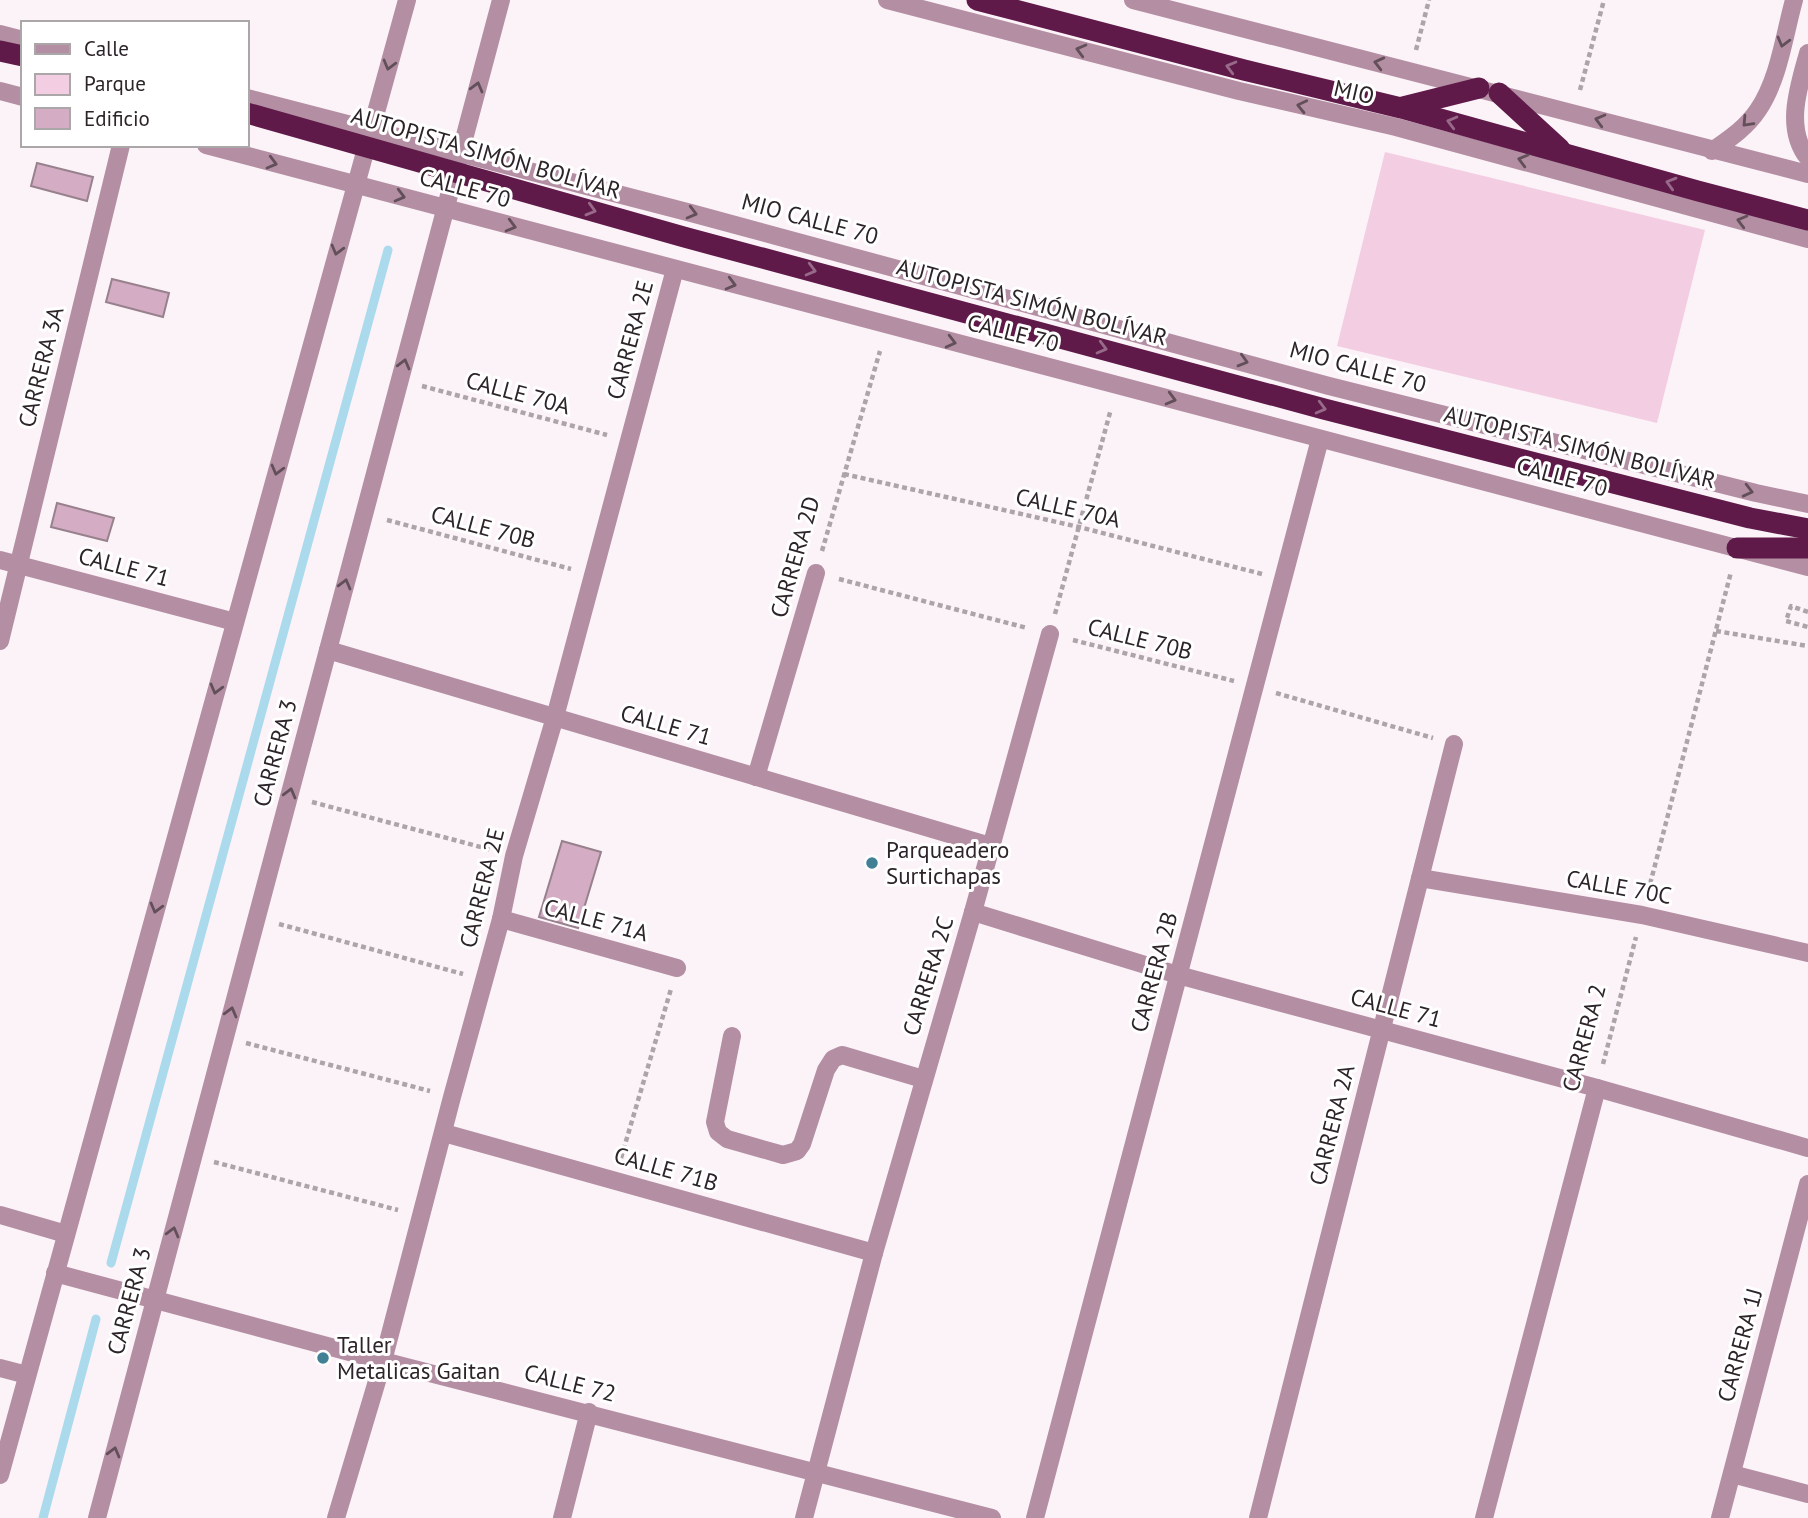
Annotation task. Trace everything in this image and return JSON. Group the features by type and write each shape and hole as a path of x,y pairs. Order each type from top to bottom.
{"highway":[{"path":"977,0 1244,71 1401,108 1808,219"},
{"path":"0,51 21,56"},
{"path":"1401,108 1489,90 1564,153"},
{"name":"AUTOPISTA SIMÓN BOLÍVAR","path":"248,113 368,138 457,162 684,237 1324,409 1750,518 1808,529"},
{"path":"1737,548 1808,548"}],"street":[{"path":"0,1475 407,0"},
{"name":"CARRERA 3","path":"97,1518 501,0"},
{"name":"MIO","path":"887,0 1239,92 1396,127 1808,239"},
{"path":"1133,0 1808,174"},
{"path":"1712,150 1737,133 1758,111 1771,84 1794,0"},
{"path":"0,34 21,39"},
{"path":"1808,53 1796,95 1795,125 1808,158"},
{"path":"0,91 21,96"},
{"path":"248,98 368,138"},
{"name":"CARRERA 3A","path":"0,641 121,147"},
{"name":"CALLE 70","path":"214,147 1808,567"},
{"name":"MIO CALLE 70","path":"457,162 705,216 1329,386 1756,494 1808,504"},
{"name":"CARRERA 2E","path":"336,1518 383,1361 501,919 514,856 555,717 675,269"},
{"name":"CARRERA 2B","path":"1035,1518 1320,439"},
{"name":"CALLE 71","path":"0,560 235,622"},
{"name":"CARRERA 2D","path":"756,777 816,573"},
{"name":"CARRERA 2C","path":"804,1518 874,1253 1050,634"},
{"name":"CALLE 71","path":"328,650 990,846"},
{"name":"CARRERA 2A","path":"1258,1518 1454,744"},
{"name":"CALLE 70C","path":"1420,877 1642,915 1808,953"},
{"name":"CALLE 71","path":"973,912 1178,975 1808,1148"},
{"name":"CALLE 71A","path":"501,919 677,968"},
{"path":"732,1036 715,1122 718,1132 727,1139 783,1155 797,1150 802,1144 826,1070 833,1059 842,1055 923,1079"},
{"name":"CARRERA 2","path":"1484,1518 1597,1088"},
{"name":"CALLE 71B","path":"444,1133 874,1253"},
{"name":"CARRERA 1J","path":"1720,1518 1808,1184"},
{"path":"0,1215 66,1234"},
{"name":"CALLE 72","path":"55,1273 383,1361 992,1518"},
{"path":"0,1368 27,1375"},
{"path":"562,1518 589,1412"},
{"path":"1732,1474 1808,1494"}],"path":[{"path":"1411,71 1429,0"},
{"path":"1574,113 1604,0"},
{"name":"CARRERA 2D","path":"816,573 880,351"},
{"name":"CALLE 70A","path":"400,380 628,440"},
{"path":"1050,634 1111,408"},
{"name":"CALLE 70A","path":"844,474 1079,527 1283,579"},
{"name":"CALLE 70B","path":"364,514 592,574"},
{"name":"CARRERA 2","path":"1597,1088 1732,571"},
{"name":"CALLE 70B","path":"816,573 1254,687 1454,744"},
{"path":"1808,612 1791,607 1786,621 1808,627"},
{"path":"1716,631 1808,646"},
{"path":"289,796 514,856"},
{"path":"256,918 484,980"},
{"path":"615,1180 677,968"},
{"path":"225,1038 452,1097"},
{"path":"193,1157 420,1216"}],"green space":[{"path":"1385,152 1705,230 1657,423 1337,346"}],"building":[{"path":"37,163 93,177 87,201 31,186"},
{"path":"112,279 169,293 163,317 106,302"},
{"path":"57,503 114,518 107,541 51,527"},
{"path":"562,841 601,852 578,928 539,917"}],"waterway":[{"path":"111,1263 388,250"},
{"path":"43,1518 96,1319"}],"place":[{"name":"Parqueadero Surtichapas","path":"872,863"},
{"name":"Taller Metalicas Gaitan","path":"323,1358"}]}
